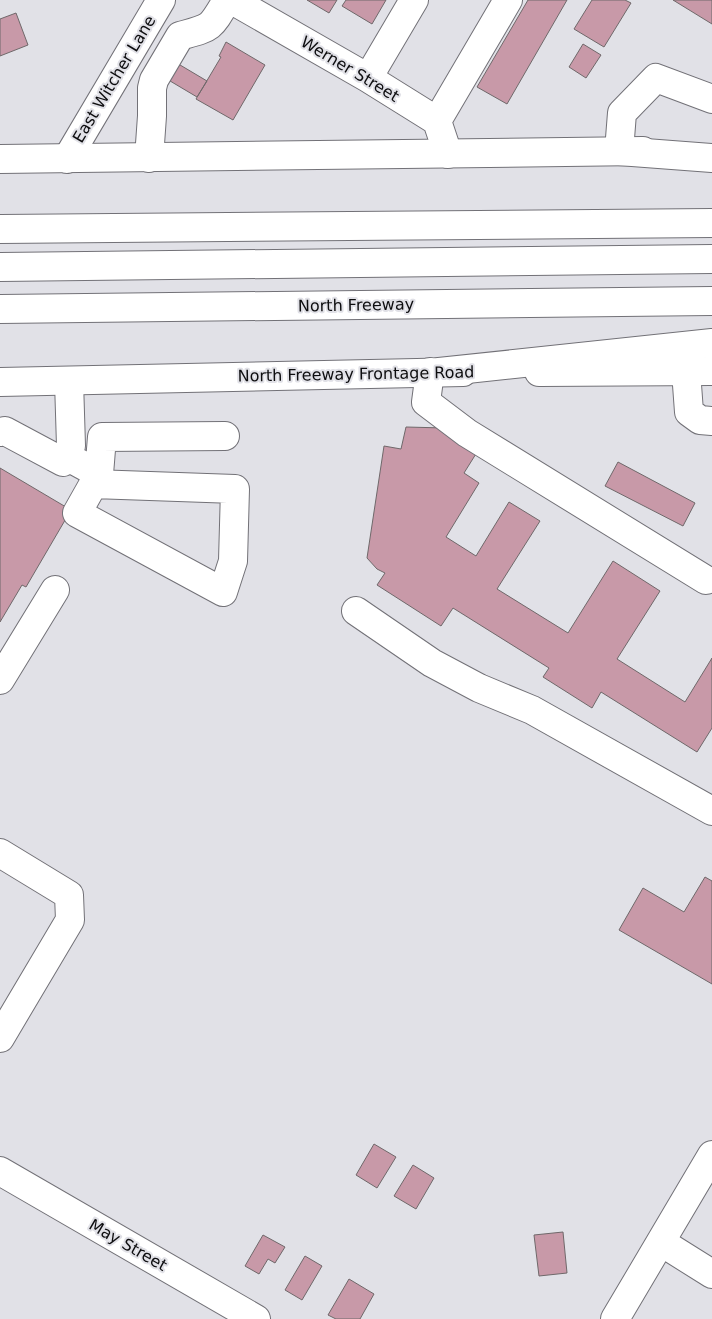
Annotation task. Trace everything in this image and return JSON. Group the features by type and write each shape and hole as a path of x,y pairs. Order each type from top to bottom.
{"main road":[{"path":"149,158 154,80 180,36 206,29 213,24 227,0"},
{"name":"Werner Street","path":"232,0 374,67 437,121"},
{"path":"374,67 414,0"},
{"path":"448,154 437,121 508,0"},
{"path":"156,9 180,36"},
{"name":"East Witcher Lane","path":"67,159 156,9"},
{"path":"619,151 622,113 656,78 712,99"},
{"path":"111,85 152,109"},
{"path":"0,159 712,150"},
{"path":"619,151 712,158"},
{"path":"0,229 712,223"},
{"path":"0,267 712,259"},
{"name":"North Freeway","path":"0,310 712,301"},
{"path":"706,580 468,433 426,402 435,372 712,344"},
{"path":"699,371 689,412 700,420 712,421"},
{"name":"North Freeway Frontage Road","path":"0,382 435,372 699,371"},
{"path":"0,432 4,432 63,462 71,446 69,381"},
{"path":"66,456 96,479 235,489 233,561 223,592 77,513 96,479 102,437 224,436"},
{"path":"0,680 55,590"},
{"path":"356,611 432,662 479,688 532,710 712,811"},
{"path":"0,853 70,895 70,920 0,1038"},
{"path":"615,1319 712,1154"},
{"name":"May Street","path":"0,1171 256,1319"},
{"path":"661,1242 712,1274"}],"building":[{"path":"307,0 337,0 329,13"},
{"path":"346,0 386,0 372,24 342,6"},
{"path":"528,0 567,0 507,104 477,87"},
{"path":"592,0 625,0 631,3 604,47 574,29"},
{"path":"673,0 712,0 712,24"},
{"path":"16,13 28,45 0,56 0,19"},
{"path":"226,42 265,65 233,120 196,99 221,57 219,56"},
{"path":"583,44 601,55 586,78 569,67"},
{"path":"170,59 207,81 197,97 160,75"},
{"path":"406,427 445,428 479,449 464,473 479,483 446,537 476,556 509,502 540,521 497,589 568,633 613,561 660,591 617,659 685,702 712,658 712,728 697,752 601,692 592,708 543,677 549,668 453,608 441,626 377,585 385,573 377,569 367,558 384,446 401,449"},
{"path":"618,462 695,503 683,526 605,486"},
{"path":"0,468 71,510 26,587 22,585 0,622"},
{"path":"705,877 712,881 712,984 619,930 643,888 684,912"},
{"path":"374,1144 396,1157 377,1188 356,1175"},
{"path":"413,1165 434,1178 416,1209 394,1196"},
{"path":"563,1232 567,1273 539,1276 534,1235"},
{"path":"263,1235 285,1247 275,1263 268,1259 259,1274 245,1266"},
{"path":"305,1256 322,1266 302,1300 285,1290"},
{"path":"349,1279 374,1294 360,1319 336,1319 328,1315"}]}
